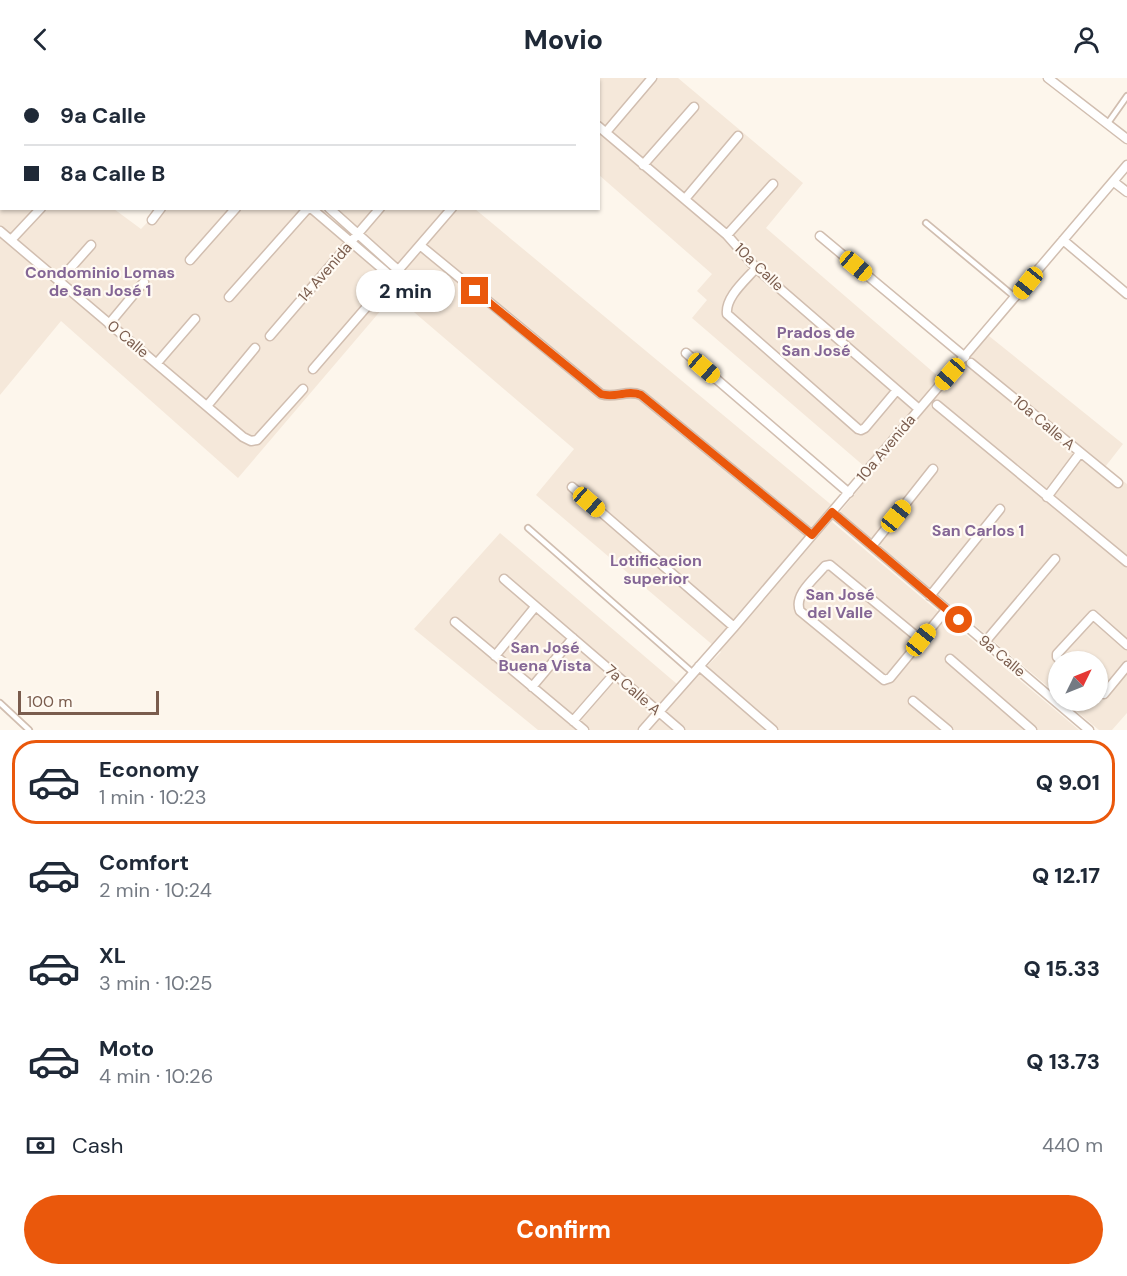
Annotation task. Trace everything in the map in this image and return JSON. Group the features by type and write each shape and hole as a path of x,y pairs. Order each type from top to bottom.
{"street":[{"path":"607,132 652,78"},
{"path":"1048,78 1127,139"},
{"path":"643,165 694,107"},
{"name":"10a Calle","path":"600,127 727,235 756,268 919,410"},
{"path":"685,199 738,136"},
{"name":"10a Avenida","path":"643,730 919,410 968,360 1063,240 1127,165"},
{"path":"1114,182 1127,192"},
{"path":"727,235 773,184"},
{"path":"11,240 39,210"},
{"path":"152,220 160,210"},
{"path":"190,260 234,210"},
{"path":"229,297 308,210"},
{"path":"312,210 393,278"},
{"path":"331,210 399,271"},
{"name":"14 Avenida","path":"270,336 378,210"},
{"path":"313,369 450,210"},
{"name":"0 Calle","path":"0,231 243,437 251,441 258,440 303,389"},
{"name":"10a Calle A","path":"820,236 1118,483"},
{"path":"1063,240 1127,294"},
{"path":"59,281 91,245"},
{"path":"421,246 601,394 608,396 630,391 641,395 812,535"},
{"path":"756,268 730,299 726,307 727,314 858,429 865,428 897,390"},
{"path":"109,324 144,282"},
{"path":"157,363 195,319"},
{"path":"207,406 255,348"},
{"path":"686,353 849,493"},
{"path":"937,405 1127,562"},
{"path":"1047,497 1080,453"},
{"path":"872,546 933,469"},
{"path":"572,487 734,627"},
{"path":"930,596 1000,509"},
{"name":"9a Calle","path":"832,512 1048,695"},
{"path":"985,642 1055,559"},
{"path":"921,640 834,566 825,566 798,598 800,611 884,680 890,678 921,640 946,609"},
{"name":"7a Calle A","path":"504,579 680,730"},
{"path":"495,656 535,607"},
{"path":"1060,651 1090,615 1095,615 1127,645"},
{"path":"455,622 584,730"},
{"path":"532,687 573,638"},
{"path":"950,659 1032,730"},
{"path":"1108,689 1127,666"},
{"path":"696,670 773,730"},
{"path":"573,721 614,674"},
{"path":"913,701 948,730"},
{"name":"9a Calle","path":"1067,711 1089,730"}],"lane":[{"path":"1108,123 1127,96"},
{"path":"926,223 1016,298"},
{"path":"528,528 696,670"},
{"path":"0,704 29,730"}],"shaded area":[{"path":"600,78 678,78 803,183 766,228 947,384 989,336 1123,444 1105,467 1127,484 1127,713 1112,730 1099,730 1076,711 1108,711 1108,651 1048,651 1048,687 840,512 872,473 692,318 707,300 697,291 712,274 600,176"},
{"path":"0,210 115,210 141,229 159,210 476,210 840,512 832,522 1048,704 1048,711 1056,711 1079,730 538,730 414,629 500,533 684,690 721,652 536,495 574,449 394,295 238,478 61,321 0,395"}],"district":[{"name":"Condominio Lomas de San José 1","path":"100,281"},
{"name":"Prados de San José","path":"816,341"},
{"name":"San Carlos 1","path":"978,530"},
{"name":"Lotificacion superior","path":"656,569"},
{"name":"San José del Valle","path":"840,603"},
{"name":"San José Buena Vista","path":"545,656"}],"route":[{"path":"475,291 604,396 630,391 641,395 812,535 832,512 959,620"}]}
